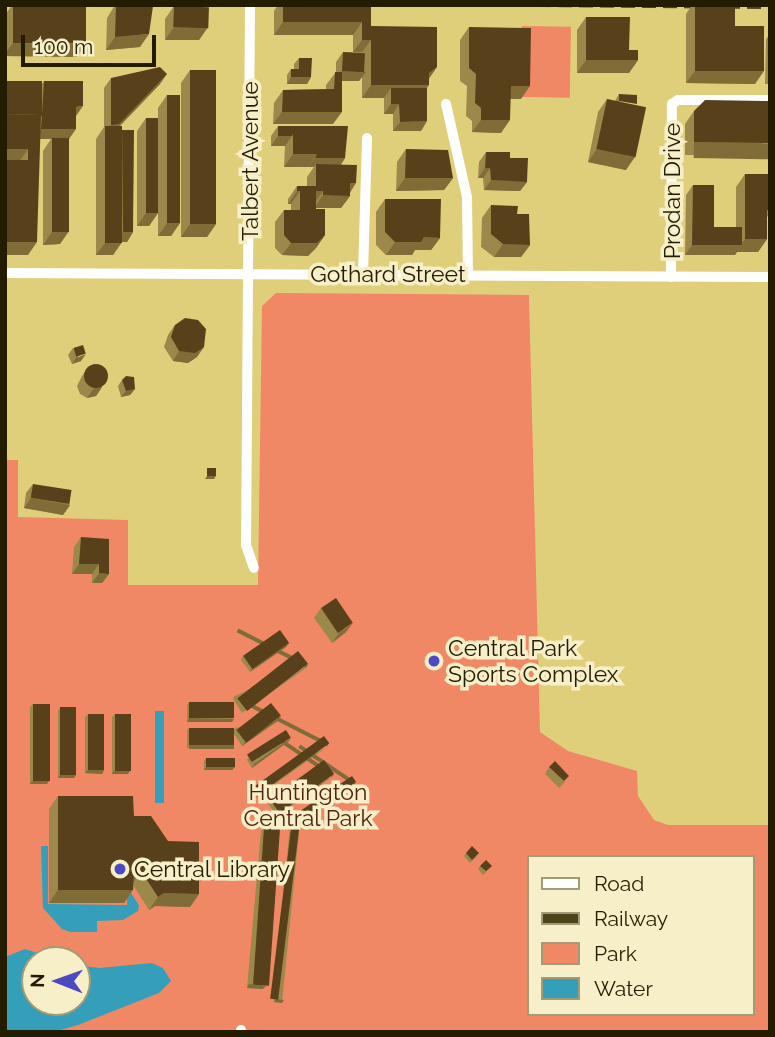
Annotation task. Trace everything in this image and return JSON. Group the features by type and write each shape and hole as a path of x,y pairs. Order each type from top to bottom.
{"street":[{"name":"Talbert Avenue","path":"250,5 246,545 254,568"},
{"name":"Prodan Drive","path":"671,277 672,104 678,100 770,100"},
{"path":"446,104 467,197 468,274"},
{"path":"363,274 367,138"},
{"name":"Gothard Street","path":"5,273 770,277"}],"green space":[{"path":"522,26 571,27 570,98 521,97"},
{"name":"Huntington Central Park","path":"276,293 529,295 540,732 568,751 637,771 638,796 654,820 668,825 770,825 770,1032 5,1032 5,460 18,460 18,517 128,520 128,585 258,585 262,306"}],"water":[{"path":"155,711 164,711 164,803 155,803"},
{"path":"41,846 48,846 48,904 127,905 127,887 139,905 138,911 123,920 97,921 97,932 70,932 62,929 43,908"},
{"path":"21,951 21,1016 91,1016 91,967 152,963 163,968 171,981 159,993 78,1025 53,1032 5,1032 5,957"}],"building":[{"path":"13,5 86,5 86,43 13,43"},
{"path":"116,5 153,6 149,34 115,37"},
{"path":"283,5 371,5 371,26 437,27 437,67 429,73 429,85 371,85 371,40 362,40 362,22 283,22"},
{"path":"695,5 735,5 735,26 764,26 764,71 695,71"},
{"path":"174,6 209,7 208,28 173,27"},
{"path":"586,17 630,17 629,50 638,50 638,60 586,60"},
{"path":"469,27 531,28 530,86 511,86 510,120 481,120 481,108 475,103 476,74 469,68"},
{"path":"343,52 365,53 364,72 342,71"},
{"path":"299,58 312,58 311,77 291,77 291,69 299,69"},
{"path":"160,67 167,74 119,124 111,125 111,78"},
{"path":"190,70 216,70 216,224 190,224"},
{"path":"335,72 342,72 342,112 282,112 283,90 334,89"},
{"path":"5,81 42,81 42,116 5,114"},
{"path":"44,81 83,81 83,106 76,107 76,129 41,129"},
{"path":"391,88 427,88 427,121 400,122 399,104 391,104"},
{"path":"619,94 637,95 637,104 619,101"},
{"path":"167,95 180,95 180,223 167,223"},
{"path":"607,99 646,107 636,157 596,149"},
{"path":"705,100 770,101 770,143 694,142 694,111"},
{"path":"5,114 41,115 37,242 5,242 5,160 28,160 28,149 5,149"},
{"path":"146,118 158,118 158,213 146,213"},
{"path":"105,126 122,126 122,243 105,243"},
{"path":"278,126 348,126 345,158 315,158 317,134 278,136"},
{"path":"122,130 134,130 133,232 123,232"},
{"path":"293,134 317,134 317,154 293,154"},
{"path":"52,138 69,138 69,232 52,232"},
{"path":"406,149 448,150 453,178 405,178"},
{"path":"486,152 510,152 510,158 528,158 527,182 491,180 490,168 485,168"},
{"path":"316,164 357,165 356,183 350,183 350,196 323,195 323,191 316,191 316,209 325,209 325,235 317,243 291,243 284,235 284,210 300,210 300,191 297,191 297,186 316,186"},
{"path":"745,174 770,174 767,239 745,239"},
{"path":"693,185 714,185 714,227 742,227 742,245 692,245"},
{"path":"385,199 441,199 440,238 424,237 421,242 395,242 385,232"},
{"path":"491,205 518,206 517,214 529,214 530,245 503,244 491,234"},
{"path":"185,318 198,320 206,329 204,347 195,353 179,351 171,337 175,325"},
{"path":"83,345 86,354 76,357 73,348"},
{"path":"96,364 104,368 108,376 104,384 96,388 88,384 84,376 88,368"},
{"path":"126,376 134,377 135,389 126,391 122,380"},
{"path":"207,468 216,468 216,476 207,476"},
{"path":"33,484 72,490 69,504 31,498"},
{"path":"81,537 109,539 109,574 99,573 99,564 79,564"},
{"path":"336,598 353,623 338,633 321,608"},
{"path":"280,630 289,643 252,669 243,656"},
{"path":"298,651 308,664 247,711 237,698"},
{"path":"189,702 234,702 234,718 189,718"},
{"path":"271,703 281,716 246,743 236,730"},
{"path":"33,704 50,704 50,781 33,781"},
{"path":"60,707 76,707 76,775 60,775"},
{"path":"88,714 104,714 104,770 88,770"},
{"path":"115,714 131,714 131,771 115,771"},
{"path":"189,728 234,728 234,745 189,745"},
{"path":"286,730 291,738 252,762 247,754"},
{"path":"324,736 329,743 256,796 251,789"},
{"path":"206,758 235,758 235,767 206,767"},
{"path":"324,760 334,774 280,813 270,799"},
{"path":"555,761 569,776 564,781 549,767"},
{"path":"352,776 356,782 300,819 296,813"},
{"name":"Central Library","path":"58,796 133,796 134,816 151,816 168,841 199,842 199,894 164,893 158,897 141,871 134,871 133,890 58,890"},
{"path":"292,821 300,822 278,1000 270,999"},
{"path":"264,828 280,829 269,986 253,985"},
{"path":"472,846 479,853 472,860 466,853"},
{"path":"486,860 492,866 486,871 480,866"}],"railway":[{"path":"537,5 770,7"}],"place":[{"name":"Central Park Sports Complex","path":"434,661"},
{"name":"Central Library","path":"120,869"}]}
